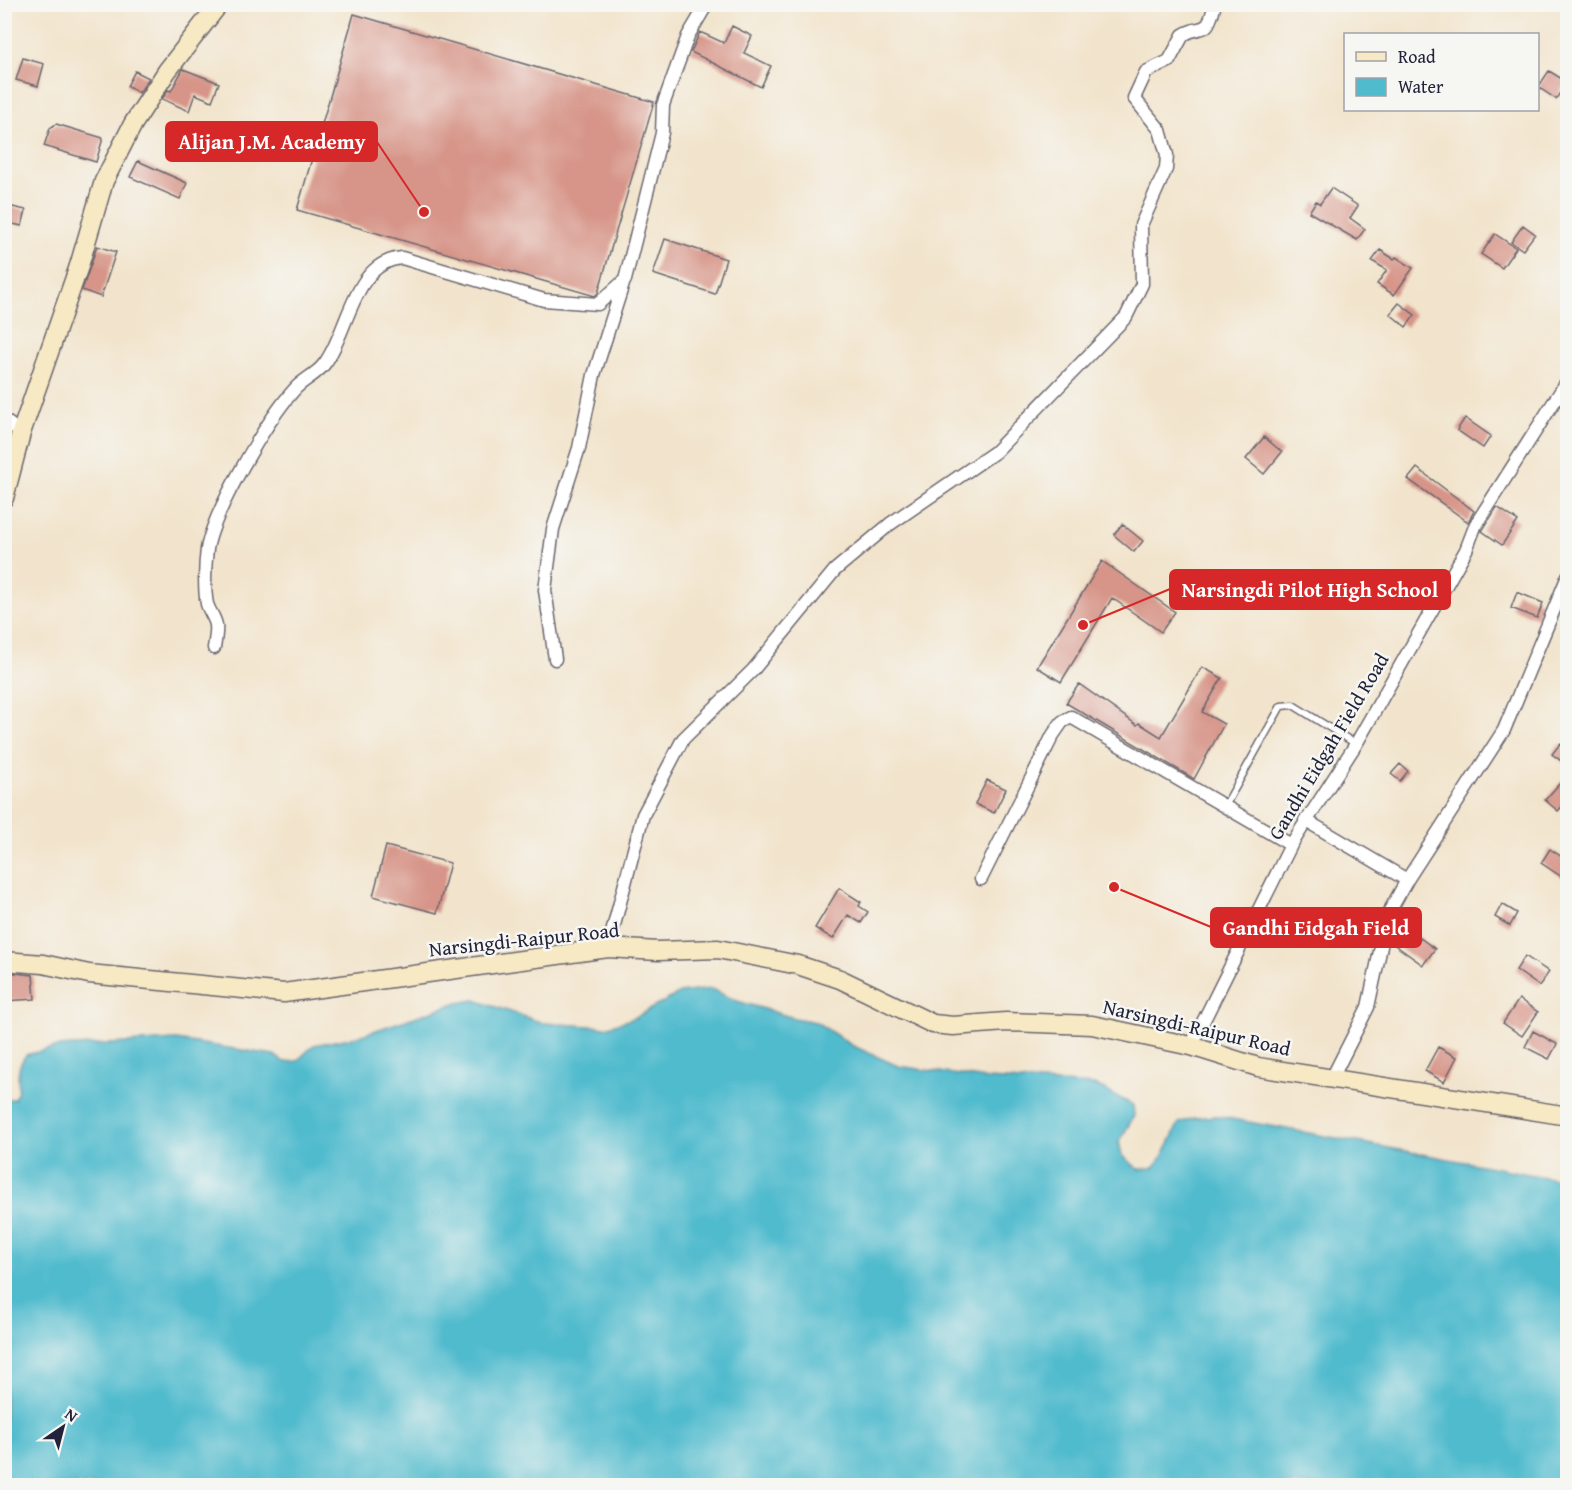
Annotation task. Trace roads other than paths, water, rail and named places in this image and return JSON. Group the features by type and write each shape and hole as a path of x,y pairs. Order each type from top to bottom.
{"street":[{"path":"4,498 21,432 79,266 104,181 133,124 167,71 219,4"},
{"path":"555,659 545,590 553,530 579,448 594,375 624,280 662,133 663,105 688,36 707,4"},
{"path":"608,948 643,815 683,739 753,670 835,570 890,524 995,452 1126,317 1142,284 1141,225 1166,169 1167,155 1160,130 1134,98 1146,72 1169,61 1183,35 1204,29 1215,4"},
{"path":"214,648 216,626 207,603 207,550 215,522 279,408 296,387 315,375 326,362 364,282 380,264 388,259 402,258 544,300 579,304 598,304 624,280"},
{"name":"Gandhi Eidgah Field Road","path":"1191,1046 1305,820 1356,744 1466,550 1476,524 1568,380"},
{"path":"4,420 21,432"},
{"path":"1332,1078 1368,1006 1388,914 1407,880 1504,730 1568,576"},
{"path":"981,879 1053,735 1067,718 1076,717 1291,845"},
{"path":"1305,820 1407,880"},
{"name":"Narsingdi-Raipur Road","path":"4,961 43,964 88,974 284,993 608,948 658,951 718,949 798,965 840,979 933,1024 953,1026 1006,1022 1092,1025 1191,1046 1258,1067 1568,1116"}],"lane":[{"path":"1224,806 1281,706 1293,705 1356,744"}],"water":[{"path":"711,989 737,1001 816,1022 851,1045 898,1066 987,1079 1095,1085 1133,1105 1134,1116 1119,1142 1122,1155 1138,1169 1154,1168 1165,1152 1179,1123 1194,1118 1216,1116 1567,1181 1567,1485 5,1485 5,1100 14,1099 17,1094 19,1068 26,1055 58,1047 176,1040 274,1055 284,1062 297,1061 314,1045 356,1037 453,1004 475,1000 543,1023 606,1027 634,1018 680,993"}],"place":[{"name":"Alijan J.M. Academy","path":"424,212"},
{"name":"Narsingdi Pilot High School","path":"1083,625"},
{"name":"Gandhi Eidgah Field","path":"1114,887"}]}
